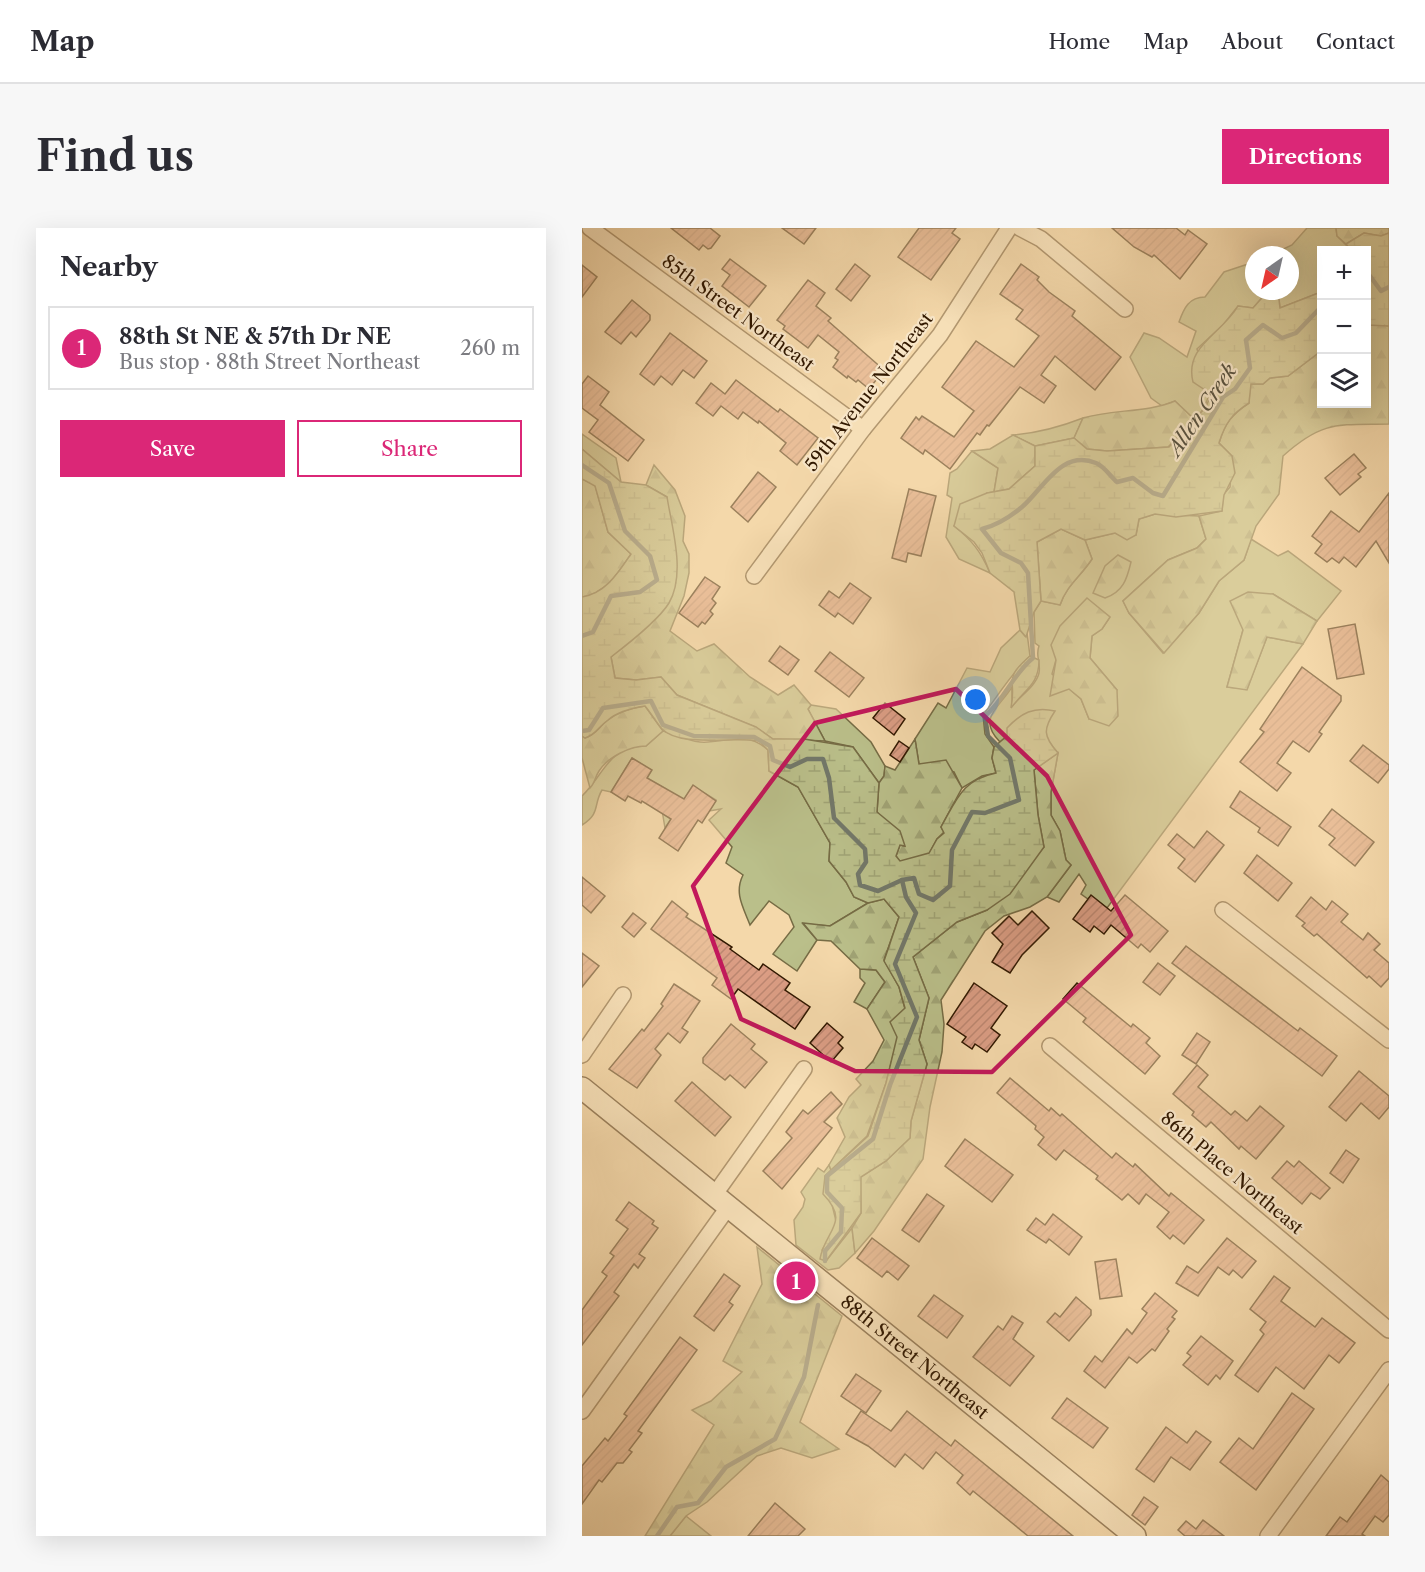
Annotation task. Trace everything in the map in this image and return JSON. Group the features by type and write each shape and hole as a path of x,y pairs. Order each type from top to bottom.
{"main road":[{"name":"88th Street Northeast","path":"582,1088 1135,1536"}],"street":[{"name":"85th Street Northeast","path":"590,228 863,429"},
{"name":"59th Avenue Northeast","path":"754,576 863,429 940,335 1009,228"},
{"path":"1020,228 1041,239 1125,309"},
{"path":"1223,910 1389,1040"},
{"path":"582,1055 623,995"},
{"name":"86th Place Northeast","path":"1050,1046 1389,1330"},
{"path":"582,1411 722,1200 804,1069"},
{"path":"1268,1536 1389,1370"}],"highlighted area":[{"path":"956,689 1047,776 1131,935 992,1072 855,1071 741,1019 693,886 815,723"}],"green space":[{"path":"1307,228 1336,228 1337,236 1347,246 1317,246 1317,294 1280,308 1279,300 1299,300 1299,246 1290,246"},
{"path":"1336,228 1389,228 1389,233 1381,236 1364,233 1346,244 1337,236"},
{"path":"1364,233 1381,236 1389,233 1389,326 1371,325 1371,246 1348,246 1346,244"},
{"path":"1245,265 1245,300 1260,300 1253,308 1238,306 1223,325 1197,349 1207,378 1209,394 1207,402 1195,420 1175,401 1162,406 1151,398 1130,357 1144,333 1159,338 1187,357 1196,331 1179,322 1185,308 1191,301 1205,297 1224,272"},
{"path":"1317,294 1317,354 1288,376 1270,378 1263,384 1251,384 1249,403 1230,420 1219,443 1232,456 1235,473 1224,495 1222,511 1176,517 1155,514 1139,519 1136,535 1127,540 1115,533 1085,540 1061,529 1037,542 1041,601 1034,612 1026,637 1020,630 1014,592 990,573 982,553 974,542 954,526 960,504 987,493 1009,489 1035,466 1035,446 1074,438 1087,449 1107,451 1169,447 1206,407 1211,394 1193,382 1194,359 1199,350 1238,306 1253,308 1260,300 1279,300 1280,308"},
{"path":"1371,325 1389,326 1389,424 1344,425 1321,430 1297,444 1283,456 1279,494 1256,526 1244,560 1219,581 1199,613 1164,653 1129,613 1123,601 1168,560 1197,548 1206,539 1199,516 1222,511 1223,495 1230,487 1232,456 1219,443 1230,420 1249,403 1250,384 1263,384 1270,378 1288,376 1317,354 1317,408 1371,408"},
{"path":"1175,401 1195,420 1168,447 1107,451 1087,449 1074,438 1083,418 1164,405"},
{"path":"1083,418 1074,438 1035,446 1013,435 1049,429"},
{"path":"582,434 616,458 621,482 582,449"},
{"path":"1013,435 1035,446 1035,466 1009,489 994,492 998,468 972,451 990,449"},
{"path":"582,449 621,482 646,485 667,497 674,537 677,579 669,603 642,632 611,657 615,678 636,680 661,677 677,695 756,727 773,739 804,739 853,747 879,783 877,812 900,831 905,846 900,845 896,856 900,861 929,853 937,839 944,833 941,827 956,799 975,780 996,773 992,758 994,747 1007,736 1007,728 1012,723 1034,710 1055,711 1046,732 1058,753 1034,770 1038,815 1044,847 1010,894 987,910 957,922 913,957 929,998 919,1040 927,1064 911,1121 910,1138 886,1161 861,1177 861,1213 826,1261 820,1259 836,1220 831,1204 823,1194 825,1176 868,1136 886,1083 897,1037 890,1022 905,1008 899,987 884,961 899,917 884,899 868,903 854,897 846,882 829,861 830,843 798,787 769,771 768,750 759,741 694,740 671,735 662,729 645,706 621,712 592,734 585,738 582,736 582,597 605,587 631,554 608,532 595,486 582,479"},
{"path":"972,451 998,468 994,492 987,493 954,526 975,547 990,573 959,559 946,537 952,498 947,495 950,473 957,469"},
{"path":"654,465 675,490 685,516 683,541 689,554 689,573 684,596 670,631 697,651 714,644 750,677 778,695 794,685 811,705 808,709 825,741 773,739 755,727 677,695 661,677 636,680 615,678 611,657 669,602 667,497 646,485"},
{"path":"582,479 595,485 608,532 631,554 605,587 582,597"},
{"path":"1155,514 1199,516 1206,539 1197,548 1168,560 1123,601 1129,613 1163,653 1199,613 1219,581 1244,560 1251,539 1278,556 1288,551 1341,591 1317,621 1273,594 1243,630 1227,687 1247,689 1267,637 1303,644 1107,908 1091,896 1088,899 1081,894 1086,885 1079,874 1059,902 1047,897 1071,865 1066,860 1060,831 1051,815 1051,792 1058,753 1046,739 1045,727 1007,736 1000,742 993,734 990,720 1012,687 1012,706 1037,678 1039,646 1035,643 1034,612 1041,601 1060,605 1070,587 1092,559 1085,540 1115,533 1136,535 1139,519","holes":["1110,617 1102,629 1092,636 1090,658 1117,690 1089,719 1081,699 1052,674 1056,660"]},
{"path":"1061,529 1085,540 1092,559 1070,587 1060,605 1041,601 1037,542"},
{"path":"1118,555 1131,562 1123,584 1116,592 1105,598 1093,593 1105,566"},
{"path":"1248,592 1273,594 1317,621 1303,644 1267,637 1247,690 1227,687 1243,630 1230,601"},
{"path":"1087,598 1110,617 1102,629 1092,636 1090,658 1117,690 1118,716 1109,726 1089,719 1081,699 1069,689 1050,696 1056,660 1051,645 1060,626"},
{"path":"1020,630 1025,636 1027,633 1030,656 983,715 985,734 994,747 992,758 996,773 982,776 962,788 954,772 919,764 915,739 938,703 946,708 967,668 990,672 1001,648"},
{"path":"1030,656 1039,660 1037,675 1011,708 1013,675"},
{"path":"811,705 836,709 871,742 885,766 884,776 879,783 853,747 825,741 808,709"},
{"path":"645,706 663,731 646,746 626,750 608,761 599,771 590,788 582,758 582,736 585,738 592,734 621,712"},
{"path":"663,731 700,742 751,740 768,750 769,771 798,787 830,843 829,861 846,882 854,897 868,903 830,926 803,924 817,940 797,971 773,954 794,927 789,915 769,901 750,925 739,894 743,875 726,863 732,847 709,820 721,809 709,811 716,800 693,786 665,828 662,810 666,789 647,778 651,770 632,758 611,792 602,790 592,817 582,825 582,796 608,763 623,751 646,746"},
{"path":"915,739 919,764 946,760 962,788 941,827 944,832 937,839 929,854 900,862 896,856 900,845 904,846 877,812 879,783 884,776 885,766 895,770"},
{"path":"1058,753 1051,792 1051,815 1060,831 1066,860 1071,865 1047,897 1030,907 1004,916 985,931 941,1000 944,1024 942,1052 930,1107 923,1159 874,1231 855,1253 852,1228 861,1213 860,1177 886,1161 910,1138 911,1121 927,1064 919,1040 929,998 913,957 957,922 987,910 1044,847 1038,815 1034,770"},
{"path":"884,899 899,917 884,960 899,987 905,1009 886,1083 867,1136 831,1170 829,1165 845,1137 837,1118 849,1097 861,1085 856,1079 873,1061 884,1040 867,1009 885,982 876,970 860,969 831,941 817,940 803,923 830,926 868,903"},
{"path":"860,969 876,970 885,982 867,1009 854,1002 865,983 860,978"},
{"path":"829,1165 831,1170 825,1176 837,1225 822,1250 826,1261 852,1228 855,1253 839,1268 828,1270 796,1245 794,1220 803,1207 805,1199 801,1192 818,1168 824,1172"},
{"path":"757,1247 842,1316 800,1422 839,1449 812,1458 781,1448 757,1456 707,1502 686,1516 670,1536 645,1536 714,1425 692,1410 711,1401 742,1372 723,1361 762,1284"},
{"path":"686,1516 711,1536 670,1536"}],"building":[{"path":"671,228 710,228 720,236 711,248 708,249 703,245 699,250"},
{"path":"782,228 816,228 804,244"},
{"path":"919,228 956,228 952,233 960,239 931,280 898,257"},
{"path":"1112,228 1176,228 1185,235 1188,230 1207,244 1180,279 1154,255 1152,257 1134,247"},
{"path":"730,259 766,286 749,307 722,286 730,275 722,269"},
{"path":"855,264 870,276 851,301 836,289"},
{"path":"1021,264 1039,277 1037,280 1049,292 1075,311 1072,316 1121,357 1095,390 1055,356 1041,375 1056,386 1044,403 1020,387 989,426 987,425 980,435 977,433 950,469 925,450 923,454 901,438 916,417 919,420 922,416 954,437 974,411 942,387 976,341 1014,367 1039,336 1016,319 1023,310 1000,294"},
{"path":"582,265 597,277 582,297"},
{"path":"808,280 825,293 816,306 831,318 828,321 884,370 869,389 858,380 856,382 848,376 847,378 833,367 838,360 835,358 839,352 818,335 808,348 783,329 785,326 777,320"},
{"path":"632,300 650,315 650,320 636,337 631,332 621,344 605,332"},
{"path":"670,333 707,361 694,378 683,370 672,385 661,376 654,385 640,374"},
{"path":"588,376 609,392 600,405 644,440 628,461 589,432 598,420 582,408 582,384"},
{"path":"736,380 778,412 780,409 818,438 797,465 780,451 786,443 759,421 758,423 743,412 738,419 721,406 713,416 696,403 711,383 725,394"},
{"path":"1354,454 1366,468 1358,474 1361,477 1340,495 1325,478"},
{"path":"758,472 776,487 748,522 731,507"},
{"path":"909,489 936,496 921,556 908,553 906,562 892,558"},
{"path":"1389,493 1389,563 1376,541 1356,567 1344,557 1339,563 1332,558 1327,562 1315,553 1322,544 1312,536 1331,511 1359,532"},
{"path":"705,577 720,587 712,599 716,603 710,611 713,614 705,624 702,622 698,627 679,613"},
{"path":"850,583 871,598 853,624 838,613 835,617 819,605 829,591 839,598"},
{"path":"1355,624 1364,674 1337,679 1328,629"},
{"path":"780,646 799,660 788,675 769,661"},
{"path":"830,652 864,678 849,697 815,671"},
{"path":"1302,667 1341,696 1341,701 1319,732 1322,734 1309,752 1293,741 1277,763 1291,773 1277,791 1240,762 1264,732 1260,729"},
{"path":"885,703 905,719 894,735 873,718"},
{"path":"899,741 909,748 900,762 890,755"},
{"path":"1363,745 1389,765 1389,769 1378,783 1350,761"},
{"path":"632,758 652,770 647,778 684,799 693,785 716,801 702,823 698,820 678,851 659,838 671,819 642,801 641,803 628,796 625,801 611,792"},
{"path":"1240,791 1291,827 1278,846 1258,832 1260,828 1230,807"},
{"path":"1332,809 1374,842 1355,866 1329,845 1335,838 1319,826"},
{"path":"1207,831 1224,845 1195,882 1178,868 1185,859 1168,845 1177,834 1194,848"},
{"path":"1257,855 1292,883 1278,901 1244,873"},
{"path":"582,877 605,896 591,913 582,905"},
{"path":"1091,895 1111,911 1125,895 1168,931 1150,952 1141,944 1138,948 1111,925 1104,934 1094,926 1090,932 1073,919"},
{"path":"1311,897 1326,910 1332,901 1348,914 1341,922 1363,940 1368,933 1380,944 1374,950 1389,963 1389,978 1381,987 1369,976 1367,978 1317,934 1314,936 1302,926 1305,923 1296,916"},
{"path":"672,901 688,914 686,917 732,947 730,949 759,970 763,964 790,983 785,990 810,1007 795,1029 738,989 731,999 712,985 717,978 651,929"},
{"path":"1032,911 1049,928 1022,955 1010,973 992,962 1003,944 992,933 1009,916 1018,925"},
{"path":"633,913 646,923 634,937 622,927"},
{"path":"1186,946 1298,1031 1300,1028 1337,1056 1322,1076 1172,963"},
{"path":"582,953 599,966 582,987"},
{"path":"1158,963 1175,976 1160,995 1143,982"},
{"path":"974,983 1007,1006 991,1028 1000,1035 987,1052 975,1044 972,1049 962,1042 966,1037 947,1024"},
{"path":"1077,983 1131,1027 1133,1024 1150,1038 1146,1043 1160,1056 1145,1074 1083,1022 1086,1018 1063,999"},
{"path":"674,984 700,1001 682,1028 688,1032 680,1043 668,1033 655,1049 661,1055 637,1088 609,1069 642,1029 644,1031 663,1006 661,1004"},
{"path":"827,1023 843,1037 838,1043 843,1048 831,1062 810,1043"},
{"path":"731,1024 755,1044 751,1049 767,1062 745,1088 730,1075 725,1080 703,1063 703,1058"},
{"path":"1197,1033 1210,1042 1196,1064 1182,1055"},
{"path":"1197,1065 1208,1075 1198,1087 1231,1115 1235,1111 1247,1121 1260,1106 1284,1126 1256,1159 1241,1146 1239,1149 1211,1122 1206,1127 1192,1115 1194,1112 1173,1094"},
{"path":"1359,1071 1389,1096 1389,1107 1379,1119 1361,1103 1346,1121 1329,1107"},
{"path":"1010,1078 1049,1111 1051,1108 1060,1116 1062,1114 1112,1158 1116,1153 1133,1167 1135,1164 1169,1196 1171,1193 1204,1220 1184,1244 1173,1235 1170,1239 1157,1227 1169,1212 1146,1194 1139,1204 1128,1194 1122,1200 1096,1179 1098,1176 1064,1150 1056,1160 1038,1145 1044,1137 1035,1129 1036,1126 997,1093"},
{"path":"692,1082 731,1117 715,1136 675,1101"},
{"path":"831,1092 842,1104 824,1122 832,1128 782,1189 763,1171 792,1138 786,1132 803,1110 808,1114"},
{"path":"965,1139 1013,1175 992,1202 945,1166"},
{"path":"1346,1150 1359,1159 1343,1183 1330,1173"},
{"path":"1287,1161 1294,1167 1299,1161 1330,1188 1320,1199 1311,1193 1302,1204 1272,1178"},
{"path":"927,1194 944,1206 919,1242 902,1230"},
{"path":"629,1202 654,1221 652,1224 658,1228 639,1254 645,1258 638,1268 634,1264 614,1292 619,1296 582,1345 582,1310 607,1276 602,1272 614,1256 610,1253 628,1229 616,1220"},
{"path":"1053,1214 1082,1237 1069,1255 1049,1239 1046,1243 1027,1230 1036,1218 1045,1225"},
{"path":"872,1238 909,1266 898,1280 887,1271 882,1277 857,1258"},
{"path":"1227,1238 1256,1261 1242,1278 1233,1270 1229,1275 1218,1267 1198,1296 1176,1283 1187,1266 1198,1273"},
{"path":"1116,1259 1122,1296 1100,1299 1095,1262"},
{"path":"724,1274 740,1286 729,1302 733,1305 714,1331 694,1316"},
{"path":"1274,1276 1290,1288 1281,1301 1315,1327 1322,1318 1355,1343 1339,1363 1329,1355 1304,1389 1276,1367 1258,1392 1235,1375 1264,1334 1260,1330 1266,1322 1250,1309"},
{"path":"1155,1293 1177,1311 1172,1317 1175,1319 1167,1329 1169,1331 1155,1351 1152,1349 1137,1363 1129,1357 1105,1388 1084,1371 1095,1356 1102,1362 1127,1329 1132,1334 1147,1313 1142,1309"},
{"path":"934,1295 963,1316 947,1338 918,1316"},
{"path":"1076,1297 1091,1310 1091,1315 1069,1341 1047,1322 1055,1313 1060,1317"},
{"path":"1012,1316 1023,1323 1013,1339 1034,1356 1010,1386 973,1357 998,1326 1003,1330"},
{"path":"1201,1336 1233,1361 1220,1379 1216,1375 1208,1385 1183,1365 1191,1356 1187,1353"},
{"path":"680,1337 697,1350 638,1431 642,1433 629,1450 632,1452 623,1463 617,1463 602,1482 599,1480 582,1504 582,1466 605,1438 608,1441 627,1416 624,1414"},
{"path":"856,1374 881,1391 866,1413 841,1396"},
{"path":"1292,1393 1314,1409 1256,1490 1220,1462 1239,1438 1253,1449"},
{"path":"1067,1398 1108,1428 1093,1448 1052,1418"},
{"path":"861,1411 891,1431 907,1411 951,1446 955,1440 1073,1536 1028,1536 973,1491 970,1495 957,1483 963,1475 936,1452 923,1469 905,1454 895,1467 868,1446 846,1434"},
{"path":"1166,1427 1187,1443 1196,1431 1211,1442 1190,1470 1171,1457 1154,1482 1136,1469"},
{"path":"1381,1475 1389,1482 1389,1515 1383,1522 1375,1516 1362,1534 1365,1536 1326,1536 1340,1517 1347,1522"},
{"path":"1144,1497 1158,1507 1145,1525 1132,1515"},
{"path":"775,1503 805,1529 798,1536 748,1536"},
{"path":"1203,1520 1224,1536 1185,1536 1178,1530 1186,1521 1196,1529"}],"waterway":[{"name":"Allen Creek","path":"1371,277 1381,291 1389,287"},
{"name":"Allen Creek","path":"582,731 589,730 603,708 651,701 663,725 694,736 754,737 770,746 773,760 790,767 807,759 823,759 829,778 834,818 865,849 866,862 858,874 860,885 878,891 902,880 914,878 919,894 933,900 950,886 952,850 972,812 985,813 1019,800 1010,758 988,736 985,716 1033,658 1028,573 1021,563 1001,553 982,529 999,523 1013,514 1054,473 1073,461 1084,460 1099,464 1117,482 1133,478 1153,493 1163,496 1223,397 1235,389 1250,368 1246,340 1263,325 1282,338 1296,333 1317,311"},
{"name":"Allen Creek","path":"582,465 609,483 625,531 650,556 657,580 640,592 611,596 593,632 582,636"},
{"path":"825,1261 825,1251 841,1232 842,1208 827,1192 827,1176 873,1139 890,1085 917,1017 895,964 916,913 906,897 902,880"},
{"path":"657,1536 677,1507 698,1503 726,1467 775,1439 804,1377 818,1305"}],"place":[{"name":"88th St NE & 57th Dr NE","path":"796,1281"}]}
